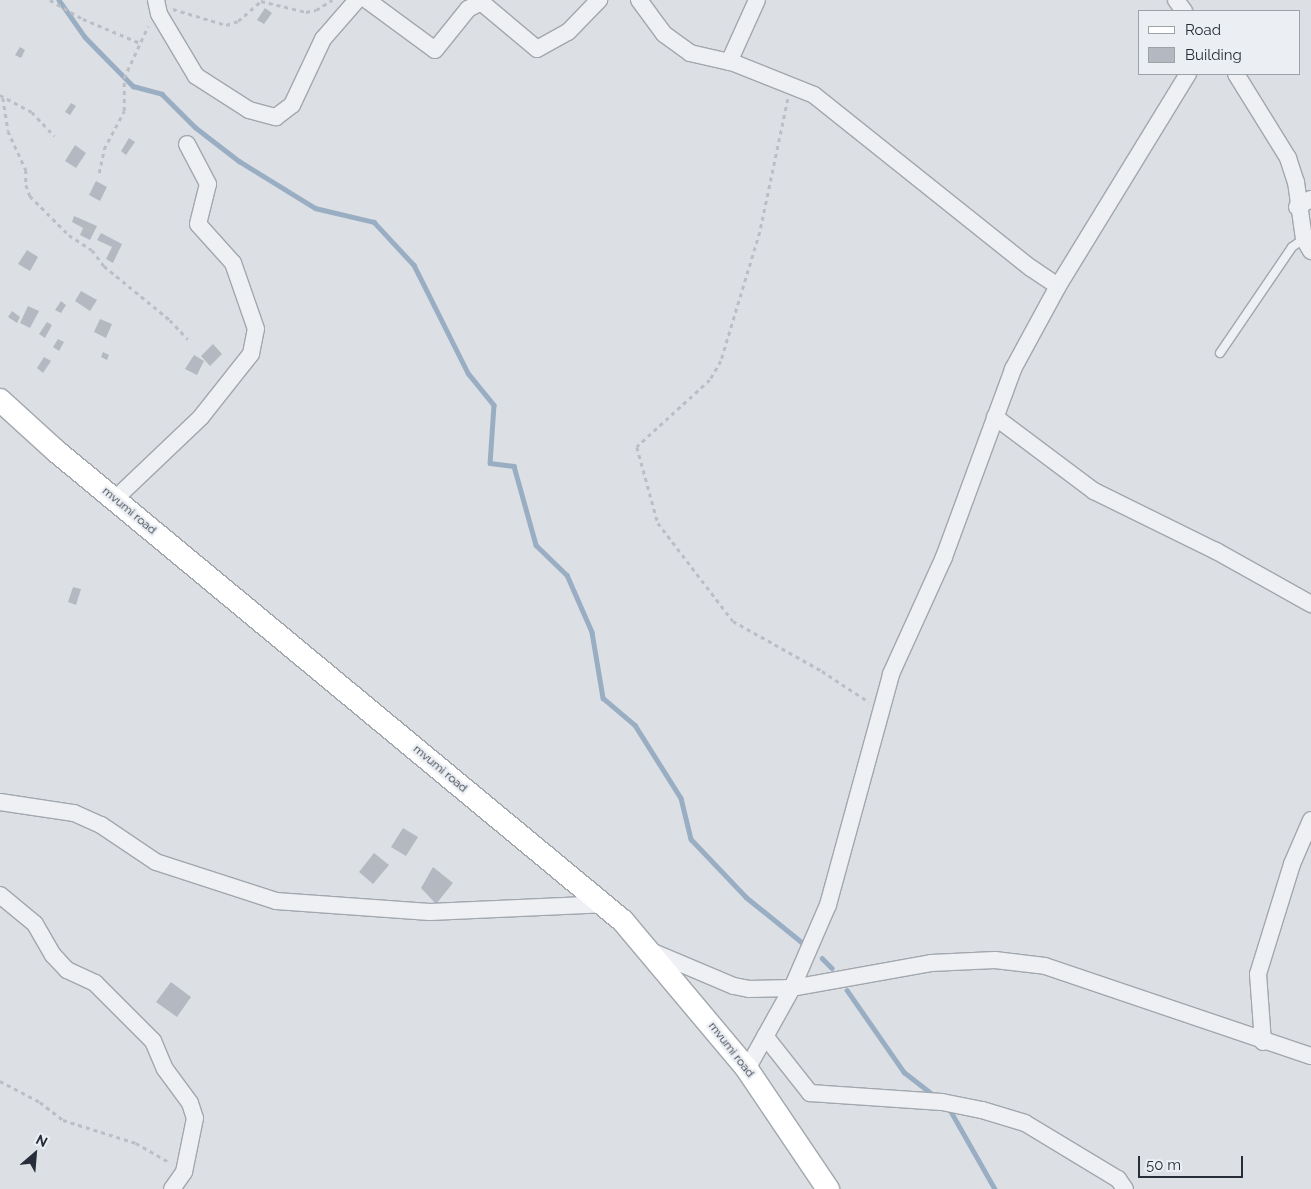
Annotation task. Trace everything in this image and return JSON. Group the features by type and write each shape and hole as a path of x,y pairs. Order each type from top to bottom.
{"street":[{"path":"161,2 159,14 196,76 249,110 276,117 292,105 323,40 357,0"},
{"path":"367,0 435,50 468,10 481,2 537,49 568,32 599,0"},
{"path":"639,0 664,34 690,53 729,62 814,95 1031,268 1058,286"},
{"path":"729,62 757,0"},
{"path":"747,1069 792,988 828,906 891,674 944,557 1013,369 1058,286 1187,75"},
{"path":"1237,75 1288,158 1304,203 1307,245"},
{"path":"115,499 202,417 251,354 256,329 233,263 198,224 208,184 187,144"},
{"name":"mvumi road","path":"0,400 115,499 602,904 651,951 747,1069 828,1189"},
{"path":"995,417 1094,491 1216,550 1311,604"},
{"path":"0,802 74,813 101,825 156,862 276,901 430,912 602,904"},
{"path":"1263,1042 1258,974 1292,864 1311,820"},
{"path":"0,895 36,924 53,955 67,970 96,983 153,1041 165,1069 190,1103 195,1118 184,1172 172,1189"},
{"path":"651,951 734,986 749,989 792,988 932,963 995,960 1045,966 1263,1042 1311,1056"},
{"path":"765,1036 810,1093 942,1102 982,1110 1025,1123 1118,1179 1125,1189"}],"lane":[{"path":"1220,353 1292,247 1307,245"}],"path":[{"path":"50,0 83,19 140,42"},
{"path":"161,2 226,25 238,22 261,0 306,12 316,10 332,0"},
{"path":"99,173 104,150 124,111 124,78 148,22"},
{"path":"800,88 786,101 760,232 721,361 710,380 637,447 658,523 733,621 822,671 881,710"},
{"path":"0,95 32,112 54,136"},
{"path":"3,98 8,131 26,170 26,185 30,196 69,236 92,250 119,280 170,320 188,339"},
{"path":"0,1081 40,1102 63,1120 136,1143 184,1172"}],"building":[{"path":"265,8 272,13 264,24 257,20"},
{"path":"20,47 25,50 21,58 15,55"},
{"path":"71,103 76,106 70,115 65,112"},
{"path":"129,138 135,142 126,155 121,151"},
{"path":"75,145 86,153 76,168 65,161"},
{"path":"96,181 107,187 100,201 89,195"},
{"path":"74,216 97,226 90,240 80,235 83,228 72,222"},
{"path":"101,233 122,244 113,263 106,259 112,247 97,240"},
{"path":"27,250 38,257 30,271 18,264"},
{"path":"81,291 97,300 90,311 75,301"},
{"path":"61,301 66,305 61,313 55,310"},
{"path":"28,306 39,311 30,328 20,323"},
{"path":"12,311 20,317 17,323 8,317"},
{"path":"100,319 112,324 106,338 94,332"},
{"path":"47,322 52,325 45,338 39,334"},
{"path":"58,339 64,342 59,351 53,347"},
{"path":"213,344 222,354 210,366 201,356"},
{"path":"103,352 109,355 107,360 101,357"},
{"path":"194,355 204,361 197,375 185,369"},
{"path":"44,357 51,361 43,373 37,368"},
{"path":"73,587 81,589 76,605 68,602"},
{"path":"403,828 418,837 406,856 391,847"},
{"path":"374,853 389,865 373,884 359,872"},
{"path":"433,867 453,883 436,904 421,888"},
{"path":"171,982 191,997 177,1017 156,1002"}],"waterway":[{"path":"59,0 85,37 133,86 162,94 195,127 239,161 315,208 374,222 414,265 468,373 494,405 490,463 514,466 536,545 567,575 592,632 603,698 635,725 681,798 691,839 746,897 804,944"},
{"path":"822,958 832,968"},
{"path":"847,990 904,1072 935,1096"},
{"path":"949,1108 995,1189"}]}
